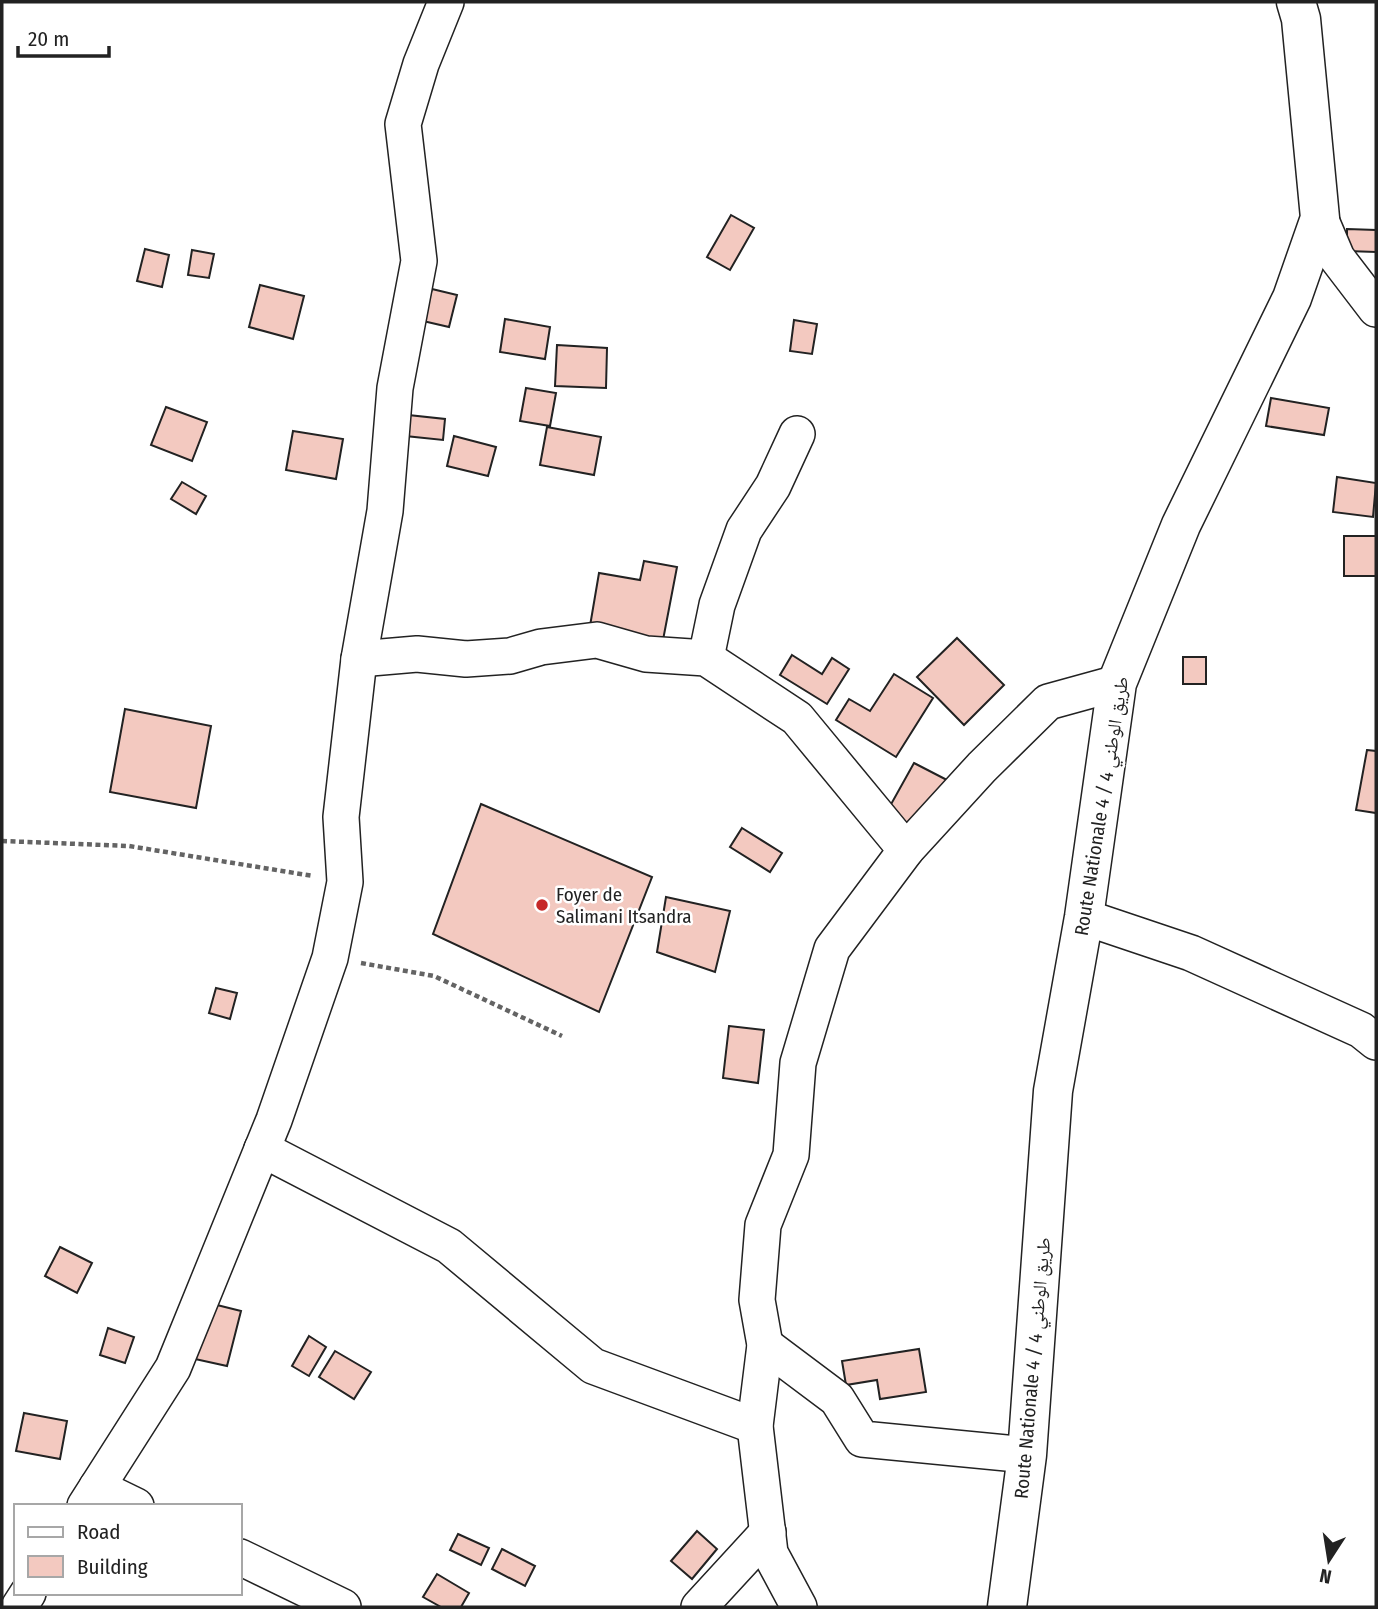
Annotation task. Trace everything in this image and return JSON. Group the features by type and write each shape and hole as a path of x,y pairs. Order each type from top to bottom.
{"main road":[{"name":"Route Nationale 4 / طريق الوطني 4","path":"1007,1607 1027,1455 1053,1091 1084,917 1117,683 1181,525 1292,298 1320,218 1301,19 1296,2"}],"street":[{"path":"127,1504 91,1496 173,1368 262,1149 330,958 345,882 341,817 359,659 385,511 395,388 419,261 403,124 421,64 446,2"},
{"path":"1320,218 1337,258 1376,309"},
{"path":"706,658 717,605 744,530 773,486 797,434"},
{"path":"359,659 417,654 466,659 510,656 541,646 597,640 646,654 706,658 797,718 906,850"},
{"path":"799,1607 770,1553 755,1426 765,1345 757,1300 763,1225 791,1154 798,1063 832,949 906,850 982,767 1048,702 1117,683"},
{"path":"1084,917 1191,953 1361,1030 1376,1042"},
{"path":"262,1149 449,1246 593,1366 755,1426"},
{"path":"765,1345 837,1399 862,1439 1027,1455"},
{"path":"699,1607 768,1532"},
{"path":"242,1558 343,1607"}],"path":[{"path":"2,841 129,846 345,882"},
{"path":"330,958 434,976 562,1036"}],"building":[{"path":"731,215 754,228 730,270 707,257"},
{"path":"1347,229 1376,230 1376,252 1347,251"},
{"path":"145,249 169,255 162,287 137,281"},
{"path":"192,250 214,254 209,278 188,275"},
{"path":"260,285 304,296 293,339 249,327"},
{"path":"432,289 457,295 449,327 423,321"},
{"path":"505,319 550,327 545,359 500,352"},
{"path":"794,320 817,324 812,354 790,351"},
{"path":"557,345 607,348 606,388 555,386"},
{"path":"526,388 556,393 550,426 520,421"},
{"path":"1271,398 1329,408 1324,435 1266,426"},
{"path":"166,407 207,422 192,461 151,445"},
{"path":"399,414 445,419 443,440 396,435"},
{"path":"547,427 601,437 594,475 540,465"},
{"path":"293,431 343,439 336,479 286,470"},
{"path":"454,436 496,447 488,476 447,466"},
{"path":"1337,477 1376,483 1373,517 1333,512"},
{"path":"182,482 206,496 196,514 171,499"},
{"path":"1344,536 1376,536 1376,576 1344,576"},
{"path":"644,561 677,567 663,640 590,626 599,573 640,580"},
{"path":"957,638 1004,685 964,725 917,677"},
{"path":"792,655 822,674 832,658 849,669 827,704 780,675"},
{"path":"1183,657 1206,657 1206,684 1183,684"},
{"path":"894,674 933,698 896,757 836,720 849,699 870,711"},
{"path":"125,709 211,726 196,808 110,792"},
{"path":"1367,750 1376,751 1376,813 1356,810"},
{"path":"914,763 947,780 918,833 885,815"},
{"name":"Foyer de Salimani Itsandra","path":"481,804 652,877 599,1012 433,934"},
{"path":"742,828 782,853 770,872 730,847"},
{"path":"666,897 730,911 715,972 657,952"},
{"path":"216,988 237,993 230,1019 209,1013"},
{"path":"729,1026 764,1030 758,1083 723,1078"},
{"path":"60,1247 92,1263 77,1293 45,1276"},
{"path":"209,1303 241,1311 227,1366 195,1359"},
{"path":"108,1328 134,1337 125,1363 100,1355"},
{"path":"309,1336 326,1347 309,1376 292,1366"},
{"path":"919,1349 926,1392 880,1399 877,1380 846,1385 842,1361"},
{"path":"335,1351 371,1372 354,1399 319,1377"},
{"path":"24,1413 67,1421 60,1459 16,1451"},
{"path":"697,1531 717,1549 692,1579 671,1561"},
{"path":"458,1534 489,1548 481,1565 450,1550"},
{"path":"502,1549 535,1566 525,1586 492,1569"},
{"path":"437,1574 469,1593 461,1607 441,1607 423,1597"}],"place":[{"name":"Foyer de Salimani Itsandra","path":"542,905"}]}
